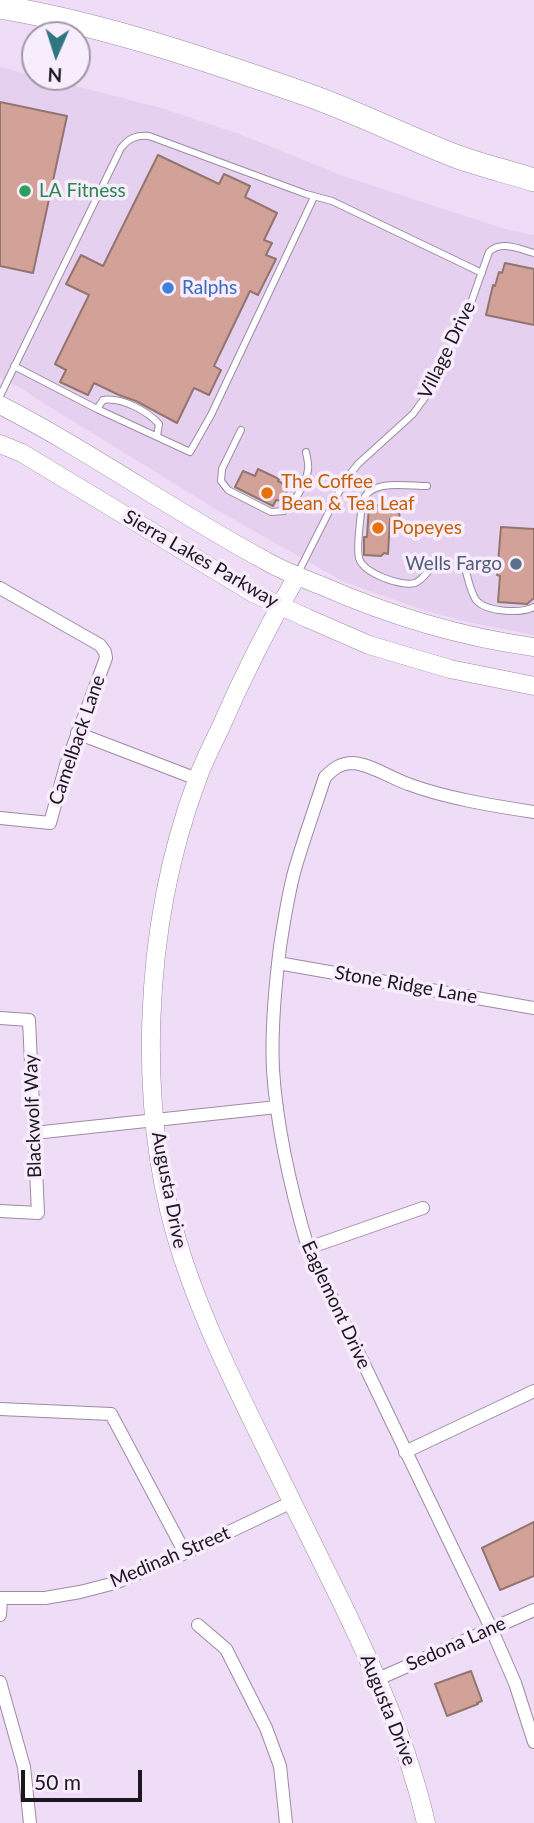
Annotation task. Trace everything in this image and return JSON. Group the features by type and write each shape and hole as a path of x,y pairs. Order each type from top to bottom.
{"highway":[{"path":"0,7 91,26 210,62 311,96 458,157 534,180"}],"street":[{"name":"Sierra Lakes Parkway","path":"0,405 64,439 165,503 297,576 429,625 534,647"},
{"name":"Sierra Lakes Parkway","path":"0,444 22,453 244,588 280,606 369,645 450,668 534,686"},
{"name":"Augusta Drive","path":"297,576 229,707 197,779 175,855 159,929 152,989 155,1121 167,1201 183,1259 203,1313 246,1408 378,1679 405,1750 426,1823"},
{"name":"Camelback Lane","path":"0,588 100,645 106,658 65,765 50,823 0,818"},
{"path":"77,733 197,779"},
{"name":"Eaglemont Drive","path":"534,812 409,785 363,765 341,764 325,777 295,869 287,904 278,963 273,1069 293,1196 308,1248 491,1628 515,1684 534,1742"},
{"name":"Stone Ridge Lane","path":"278,963 534,1008"},
{"name":"Blackwolf Way","path":"0,1018 29,1020 38,1213 0,1211"},
{"path":"34,1133 277,1107"},
{"path":"308,1248 423,1208"},
{"path":"405,1452 534,1391"},
{"path":"0,1409 111,1414 185,1553"},
{"name":"Medinah Street","path":"0,1598 45,1598 115,1583 292,1502"},
{"path":"0,1598 0,1615"},
{"name":"Sedona Lane","path":"378,1679 534,1609"},
{"path":"198,1625 226,1649 266,1728 280,1766 286,1823"},
{"path":"0,1682 24,1767 30,1823"}],"lane":[{"path":"0,396 121,148 126,141 134,137 149,136 314,197 332,201 482,273"},
{"path":"13,366 190,452 211,415 314,197"},
{"name":"Village Drive","path":"297,576 345,480 358,464 421,405 467,314 489,252 504,246 534,253"},
{"path":"97,409 103,400 111,399 131,406 152,416 159,424 157,436"},
{"path":"241,430 222,469 221,481 228,490 271,512 284,511 293,503 307,475 306,452"},
{"path":"427,486 380,486 368,492 362,503 358,553 361,564 370,572 404,583 410,584 421,579 431,568"},
{"path":"465,568 473,594 480,604 516,612 534,607"}],"shaded area":[{"path":"0,67 21,72 21,91 91,90 158,107 242,135 343,176 505,229 534,235 534,635 423,610 344,582 217,510 21,388 0,378"}],"building":[{"name":"LA Fitness","path":"0,102 67,116 33,273 0,266"},
{"name":"Ralphs","path":"158,155 219,184 224,174 250,186 245,197 277,213 264,240 272,243 266,255 276,259 258,295 250,291 214,366 221,370 209,395 194,388 177,423 94,383 88,395 60,382 66,370 55,364 89,295 66,284 81,255 103,266"},
{"path":"505,263 534,269 534,325 486,315 493,285 495,286"},
{"name":"The Coffee Bean & Tea Leaf","path":"258,469 289,487 282,501 276,500 273,506 235,487 243,471 255,476"},
{"name":"Popeyes","path":"369,505 400,506 399,520 390,519 388,554 364,555"},
{"name":"Wells Fargo","path":"501,527 534,529 534,598 527,604 498,602"},
{"path":"534,1522 534,1576 500,1590 482,1548"},
{"path":"471,1671 482,1701 447,1716 435,1684"}],"place":[{"name":"LA Fitness","path":"25,191"},
{"name":"Ralphs","path":"168,288"},
{"name":"The Coffee Bean & Tea Leaf","path":"267,493"},
{"name":"Popeyes","path":"378,528"},
{"name":"Wells Fargo","path":"516,564"}]}
